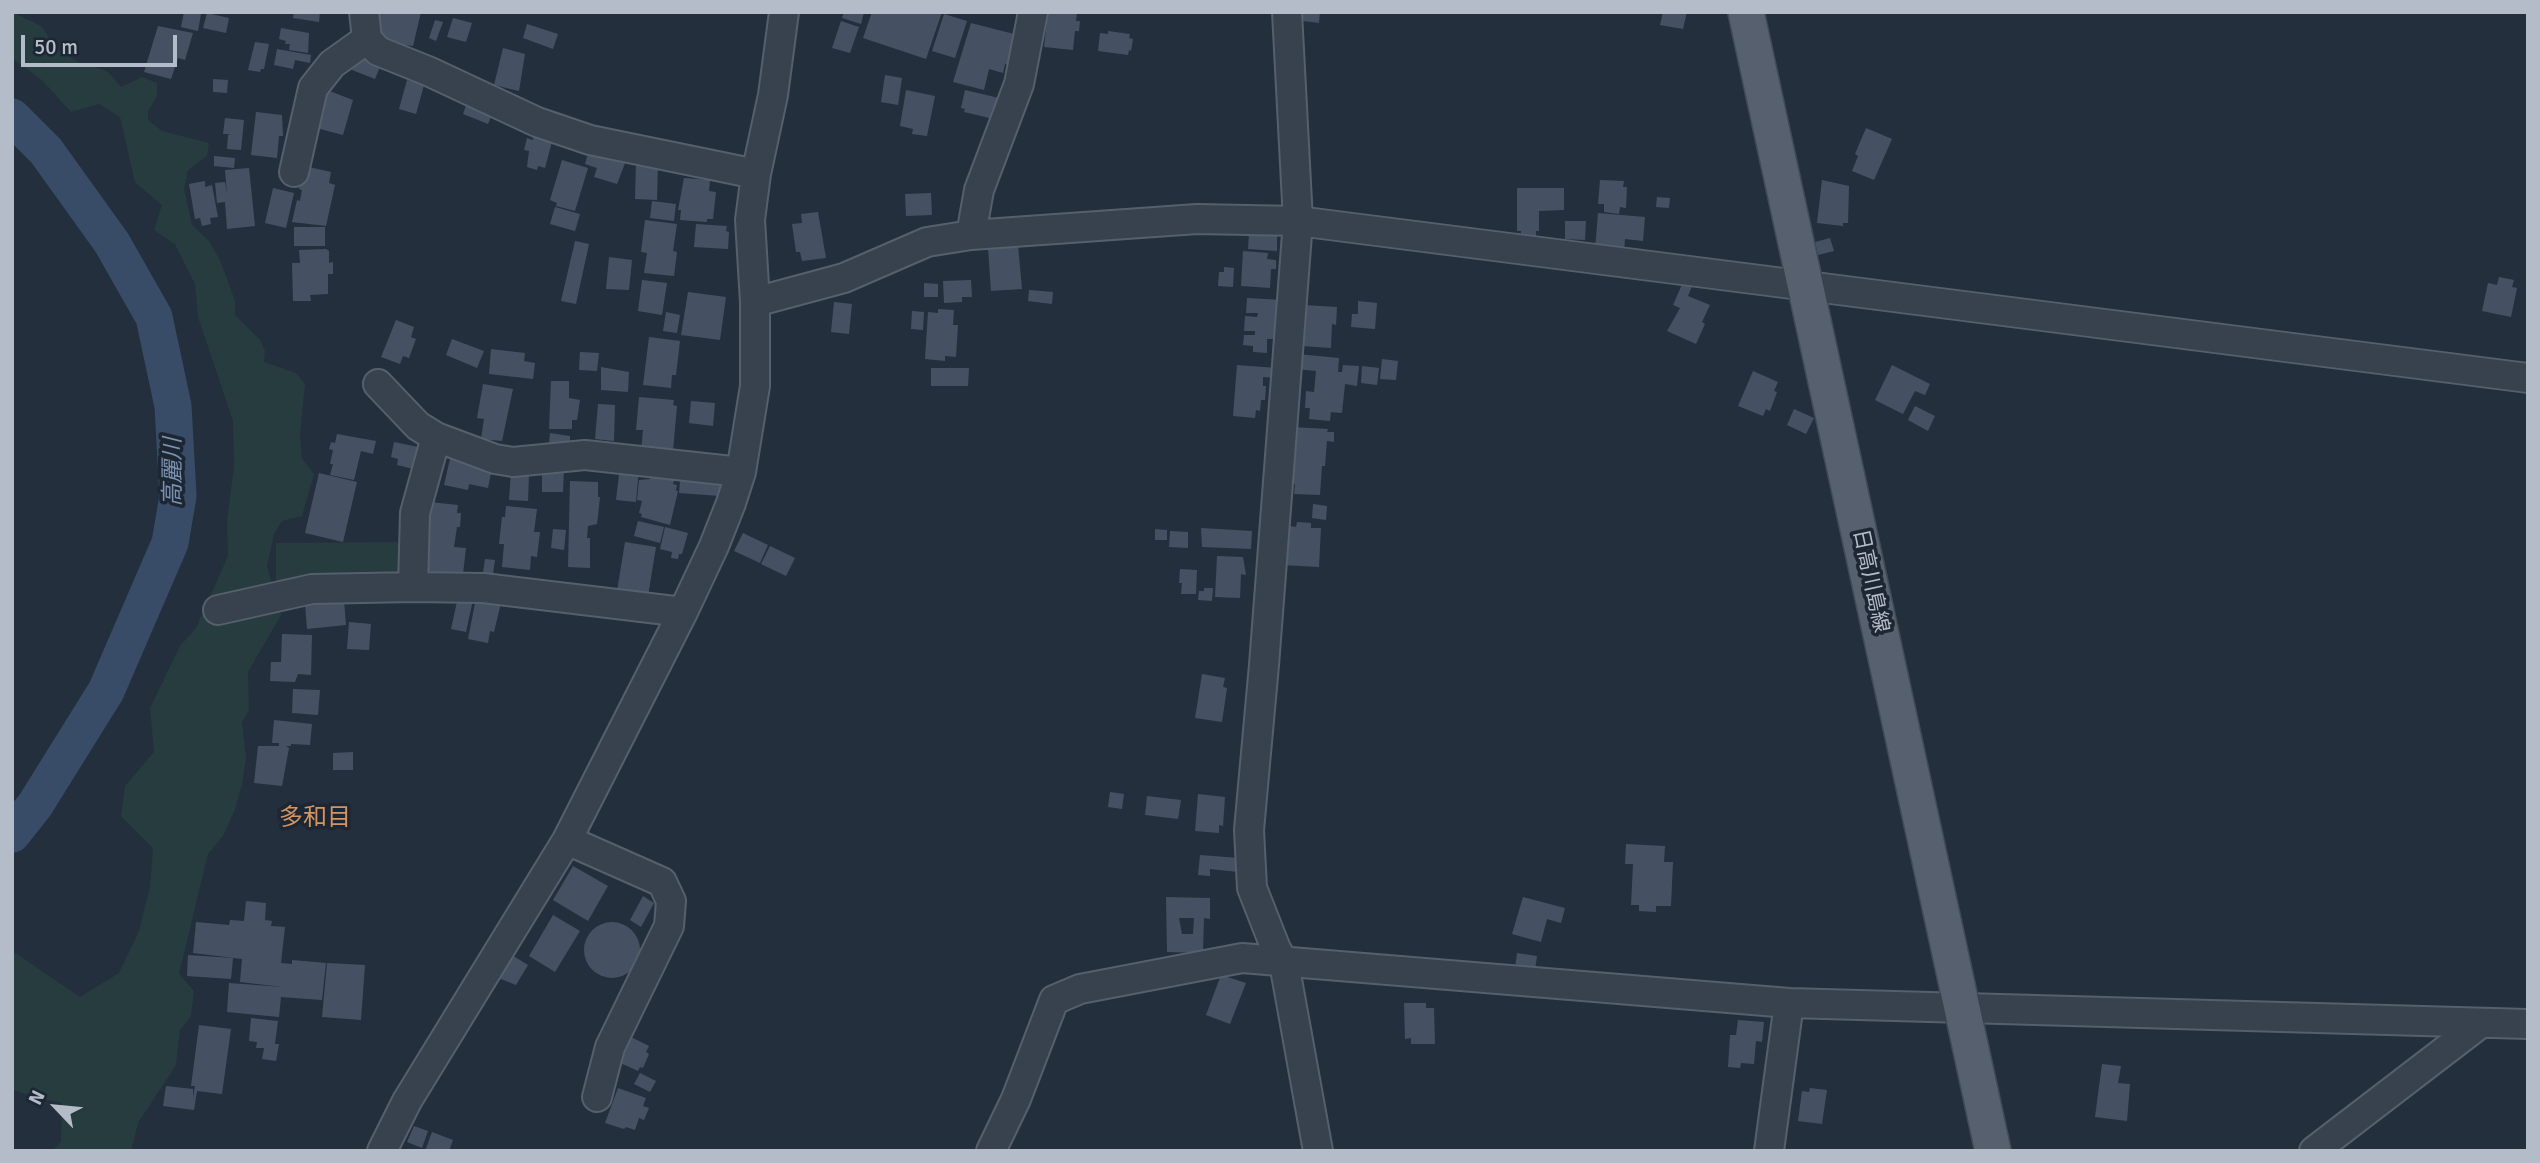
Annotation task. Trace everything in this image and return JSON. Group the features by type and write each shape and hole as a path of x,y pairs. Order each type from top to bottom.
{"main road":[{"name":"日高川島線","path":"1746,12 1993,1151"}],"street":[{"path":"382,1151 407,1101 567,840 715,546 741,472 755,386 755,302 750,220 756,174 773,95 784,12"},
{"path":"971,235 979,190 1019,84 1033,12"},
{"path":"1287,12 1298,221 1249,830 1252,888 1276,949 1284,962 1318,1151"},
{"path":"294,172 313,88 365,26 378,51 551,127 590,140 756,174"},
{"path":"755,302 844,278 927,242 971,235 1197,219 1298,221 2528,378"},
{"path":"379,384 418,426 436,437 495,459 513,462 585,455 741,472"},
{"path":"413,587 415,513 436,437"},
{"path":"218,610 312,589 413,587 483,588 683,612"},
{"path":"567,840 662,883 671,901 669,926 610,1047 597,1097"},
{"path":"991,1151 1016,1099 1054,1000 1080,989 1242,958 1789,1003 2528,1024"},
{"path":"1769,1151 1789,1003"},
{"path":"2314,1151 2482,1023"}],"green space":[{"path":"12,12 41,26 58,50 80,63 107,71 121,87 142,77 157,83 157,96 148,111 148,120 162,131 209,143 207,156 188,170 184,189 192,225 209,241 220,260 235,301 235,315 260,340 265,351 264,362 296,373 305,384 300,435 302,458 314,474 302,516 282,521 274,534 267,566 281,615 248,672 249,710 242,723 246,758 242,785 223,836 208,854 179,974 194,991 191,1016 180,1030 176,1065 138,1123 131,1151 52,1151 61,1142 62,1103 12,1089 12,954 17,954 80,997 119,973 139,931 150,887 153,848 121,816 125,786 154,752 150,708 180,646 196,628 228,556 227,521 234,467 233,421 198,317 195,284 175,244 154,230 162,205 135,182 120,117 99,104 71,112 43,81 12,58"},
{"path":"408,542 407,582 276,583 276,543"}],"building":[{"path":"184,12 201,14 198,31 181,27"},
{"path":"294,12 320,12 319,22 293,18"},
{"path":"377,12 421,12 413,46 379,42 381,22 376,21"},
{"path":"844,12 864,12 861,24 842,18"},
{"path":"872,12 942,12 926,59 863,38"},
{"path":"1048,12 1077,12 1079,31 1075,31 1073,50 1044,47"},
{"path":"1296,12 1320,12 1319,23 1295,20"},
{"path":"1663,12 1687,12 1683,29 1660,25"},
{"path":"207,13 229,18 226,33 203,28"},
{"path":"944,14 967,21 955,58 932,51"},
{"path":"453,18 472,23 466,42 447,37"},
{"path":"435,20 443,22 436,41 429,38"},
{"path":"841,21 859,27 850,53 832,48"},
{"path":"971,23 1018,35 1010,66 1005,64 1003,73 989,69 984,90 953,82"},
{"path":"527,24 558,34 553,49 523,38"},
{"path":"158,26 193,33 185,60 178,58 171,79 144,72"},
{"path":"281,28 309,33 308,53 289,50 290,44 279,39"},
{"path":"1108,31 1130,34 1129,38 1133,39 1128,55 1098,51 1100,33 1108,34"},
{"path":"255,42 269,44 264,69 260,72 248,70"},
{"path":"503,48 525,54 519,91 494,85"},
{"path":"277,49 311,55 310,63 295,60 293,69 274,65"},
{"path":"359,53 382,62 375,79 352,70"},
{"path":"885,75 902,78 898,105 881,102"},
{"path":"213,79 228,80 227,93 213,92"},
{"path":"407,80 424,85 416,114 399,109"},
{"path":"327,90 353,100 343,135 316,128"},
{"path":"906,90 935,96 927,136 912,134 913,129 900,126"},
{"path":"965,90 999,98 994,119 964,112 965,109 961,108"},
{"path":"469,97 495,107 488,124 463,114"},
{"path":"256,112 282,115 283,136 279,136 277,158 251,155"},
{"path":"225,118 244,120 241,150 227,149 228,135 231,134 223,134"},
{"path":"1866,128 1892,139 1874,180 1852,171 1858,156 1855,154"},
{"path":"535,129 554,134 545,168 538,166 537,170 527,167 529,151 524,150 527,138 533,140"},
{"path":"590,146 627,158 617,184 594,177 597,168 585,164"},
{"path":"214,156 235,158 234,168 214,166"},
{"path":"562,160 588,168 575,211 556,206 557,203 550,200"},
{"path":"636,161 658,162 657,200 635,199"},
{"path":"304,166 331,172 329,183 335,185 326,226 292,222 297,200 300,201 302,190 299,189"},
{"path":"249,168 255,226 227,229 225,202 217,203 215,183 225,182 227,194 225,170"},
{"path":"684,178 710,180 709,191 716,192 713,219 707,219 707,222 680,220 681,210 678,210"},
{"path":"1600,180 1624,181 1623,187 1627,187 1626,208 1620,207 1619,214 1604,212 1604,204 1598,204"},
{"path":"1822,180 1849,186 1848,223 1843,223 1843,226 1817,223"},
{"path":"205,181 205,187 212,185 218,217 210,218 211,224 202,226 200,218 195,219 189,184"},
{"path":"273,188 294,193 286,228 265,223"},
{"path":"1517,188 1564,188 1564,210 1539,211 1536,240 1521,240 1521,231 1517,231"},
{"path":"931,193 932,215 906,216 905,194"},
{"path":"1657,197 1670,198 1669,208 1656,207"},
{"path":"652,201 676,204 674,221 650,218"},
{"path":"555,207 580,214 575,231 550,224"},
{"path":"818,212 826,258 802,261 800,252 796,252 792,224 802,223 801,214"},
{"path":"1598,213 1645,217 1643,241 1625,239 1624,252 1595,250"},
{"path":"645,220 677,224 673,251 677,252 674,276 644,273 647,253 641,252"},
{"path":"1565,221 1586,221 1585,240 1565,239"},
{"path":"696,224 727,226 728,249 694,247"},
{"path":"294,227 325,227 325,246 294,246"},
{"path":"1249,233 1277,234 1277,251 1248,249"},
{"path":"1830,238 1834,251 1818,255 1815,242"},
{"path":"575,241 589,244 576,304 561,301"},
{"path":"1018,245 1022,289 991,291 988,248"},
{"path":"299,250 329,251 329,263 333,262 333,274 328,274 328,294 310,295 311,301 293,301 292,263 300,263"},
{"path":"1243,251 1268,253 1267,259 1276,260 1276,269 1271,269 1270,288 1241,286"},
{"path":"609,257 632,260 629,290 606,289"},
{"path":"1224,267 1234,268 1233,287 1218,286 1219,272 1224,272"},
{"path":"2499,277 2514,280 2512,287 2517,288 2511,317 2482,311 2488,283 2497,285"},
{"path":"642,280 667,283 662,315 638,311"},
{"path":"971,280 972,297 962,297 962,302 944,303 943,281"},
{"path":"1683,282 1692,286 1688,296 1710,305 1696,344 1667,331 1680,308 1673,305"},
{"path":"924,283 938,284 938,297 924,297"},
{"path":"1029,290 1053,292 1052,304 1028,301"},
{"path":"688,292 726,297 720,340 681,335"},
{"path":"1247,298 1283,300 1281,339 1267,339 1267,353 1253,352 1253,346 1243,345 1244,335 1255,335 1255,331 1244,331 1245,316 1257,317 1258,313 1246,313"},
{"path":"1358,301 1377,303 1375,329 1351,327 1352,314 1358,314"},
{"path":"834,302 852,304 849,334 831,332"},
{"path":"1304,305 1337,307 1336,325 1332,324 1331,348 1302,346"},
{"path":"938,309 954,310 953,325 958,325 956,357 945,356 945,361 925,359 928,312 938,313"},
{"path":"912,311 924,312 923,330 911,329"},
{"path":"666,312 680,315 677,333 663,331"},
{"path":"396,320 414,327 411,337 416,339 409,358 403,356 400,364 381,357"},
{"path":"649,337 680,341 676,375 672,375 671,388 643,385"},
{"path":"452,339 484,351 477,368 446,355"},
{"path":"491,349 525,353 524,361 535,363 533,379 489,374"},
{"path":"580,352 599,353 597,371 579,370"},
{"path":"1297,354 1339,358 1338,372 1342,372 1343,365 1359,366 1357,386 1345,384 1342,413 1331,412 1330,421 1309,419 1310,408 1305,408 1306,391 1314,392 1316,371 1296,369"},
{"path":"1382,359 1398,361 1396,380 1380,379"},
{"path":"1237,365 1277,368 1277,378 1263,377 1263,386 1266,386 1265,400 1261,400 1260,411 1256,410 1255,418 1233,416"},
{"path":"1892,365 1930,384 1925,395 1915,391 1903,414 1875,400"},
{"path":"1362,366 1379,368 1377,385 1361,383"},
{"path":"601,367 629,372 628,392 601,390"},
{"path":"931,368 969,368 968,386 931,386"},
{"path":"1753,371 1778,382 1770,411 1766,409 1763,416 1738,406"},
{"path":"551,381 569,381 569,398 580,400 577,420 572,420 572,429 549,429"},
{"path":"483,384 513,389 502,441 481,439 484,419 477,418"},
{"path":"639,397 674,400 673,405 677,406 673,451 641,451 643,430 636,430"},
{"path":"691,401 715,403 713,426 689,423"},
{"path":"598,404 615,405 614,441 595,439"},
{"path":"1915,406 1935,416 1928,431 1908,420"},
{"path":"1794,409 1814,418 1806,434 1787,425"},
{"path":"1291,427 1328,429 1327,432 1334,432 1334,442 1327,441 1320,495 1294,494 1295,484 1288,483"},
{"path":"550,433 570,436 570,454 548,453"},
{"path":"337,434 376,441 373,454 361,451 354,480 330,475 333,450 329,449 331,442 335,443"},
{"path":"394,442 423,448 418,470 397,465 398,459 391,457"},
{"path":"450,459 492,468 488,488 469,484 468,490 444,485"},
{"path":"620,466 639,468 636,502 616,500"},
{"path":"542,469 564,469 563,492 542,492"},
{"path":"681,470 723,476 720,496 679,493"},
{"path":"511,471 529,475 528,501 509,500"},
{"path":"652,471 675,477 673,484 677,485 676,490 672,489 678,491 670,525 641,517 642,514 639,513 642,501 637,500 639,480 650,479"},
{"path":"319,473 357,482 343,542 305,533"},
{"path":"570,481 598,482 600,497 597,524 588,526 590,568 568,567"},
{"path":"430,502 458,505 457,513 461,513 460,527 457,527 454,547 466,548 463,574 423,571 423,522"},
{"path":"1313,504 1327,506 1326,520 1312,518"},
{"path":"506,506 537,509 534,532 540,532 537,557 531,556 530,570 502,567 504,544 499,544"},
{"path":"638,521 664,527 660,543 634,536"},
{"path":"1297,522 1311,523 1311,528 1321,528 1319,567 1282,565 1283,551 1288,551 1290,526 1296,527"},
{"path":"665,527 688,533 678,559 671,558 672,552 660,549"},
{"path":"1201,528 1252,531 1251,549 1202,547"},
{"path":"553,529 566,530 564,550 551,548"},
{"path":"1155,529 1167,530 1167,540 1155,540"},
{"path":"1170,531 1188,532 1188,548 1169,547"},
{"path":"743,533 768,545 760,563 734,551"},
{"path":"625,542 656,547 648,596 617,591"},
{"path":"770,546 795,558 786,576 761,564"},
{"path":"1217,556 1243,557 1246,575 1241,574 1240,598 1215,597"},
{"path":"485,559 495,560 492,580 482,579"},
{"path":"1180,569 1197,570 1196,594 1181,594"},
{"path":"1204,588 1213,588 1212,601 1198,600 1199,591 1204,591"},
{"path":"458,597 473,600 466,632 451,629"},
{"path":"476,598 501,603 494,632 490,631 488,643 468,639"},
{"path":"344,600 346,625 307,629 305,604"},
{"path":"349,622 371,624 369,650 347,649"},
{"path":"282,634 312,635 311,675 298,674 295,682 270,681 271,662 281,662"},
{"path":"1202,674 1225,678 1223,687 1227,688 1222,722 1195,718"},
{"path":"293,689 320,690 318,715 292,713"},
{"path":"274,720 312,724 310,745 286,746 289,748 282,786 254,783 258,746 279,746 279,743 272,743"},
{"path":"353,752 353,770 333,770 333,753"},
{"path":"1110,792 1124,794 1122,809 1108,807"},
{"path":"1198,794 1225,797 1223,826 1219,825 1219,833 1195,831"},
{"path":"1147,796 1181,800 1178,819 1145,815"},
{"path":"1626,844 1665,846 1664,862 1673,862 1671,906 1656,906 1656,912 1639,911 1639,905 1631,905 1633,864 1625,864"},
{"path":"1200,855 1239,858 1238,872 1210,869 1210,876 1198,875"},
{"path":"573,866 608,886 588,921 553,900"},
{"path":"643,896 654,903 641,927 630,920"},
{"path":"1166,897 1210,898 1210,919 1204,918 1203,953 1167,952","holes":["1179,918 1194,918 1193,934 1182,934"]},
{"path":"1523,897 1565,908 1561,923 1547,919 1541,942 1512,934"},
{"path":"246,901 266,903 265,920 272,921 271,926 285,927 281,963 292,964 292,960 326,963 322,1000 281,997 279,1017 227,1012 229,983 283,987 240,982 242,959 193,953 196,922 229,925 230,920 244,921"},
{"path":"553,915 580,931 555,972 529,956"},
{"path":"612,922 627,927 635,935 640,950 635,965 627,973 612,978 597,973 589,965 584,950 589,935 597,927"},
{"path":"1517,953 1537,956 1535,970 1515,968"},
{"path":"510,954 528,965 516,985 496,977"},
{"path":"188,955 233,958 231,979 187,976"},
{"path":"327,963 365,965 361,1020 322,1017"},
{"path":"1221,975 1246,983 1230,1024 1206,1015"},
{"path":"1404,1003 1426,1003 1426,1008 1434,1008 1435,1044 1411,1044 1411,1038 1405,1039"},
{"path":"251,1018 278,1021 275,1044 279,1044 276,1061 262,1059 264,1048 256,1048 257,1042 249,1041"},
{"path":"1738,1020 1764,1022 1762,1042 1756,1041 1754,1064 1741,1063 1740,1068 1728,1067 1730,1035 1736,1035"},
{"path":"199,1025 231,1029 222,1094 197,1091 194,1110 163,1106 166,1086 193,1089 193,1098 195,1086 191,1086"},
{"path":"629,1036 649,1046 646,1052 649,1054 643,1068 640,1067 638,1071 616,1061"},
{"path":"2102,1064 2121,1066 2118,1083 2130,1084 2127,1121 2095,1117"},
{"path":"640,1073 656,1081 650,1092 634,1084"},
{"path":"618,1088 646,1098 643,1106 649,1108 644,1120 639,1118 635,1130 605,1123"},
{"path":"1810,1088 1827,1090 1822,1124 1798,1121 1802,1091 1809,1092"},
{"path":"414,1126 428,1131 422,1148 407,1142"},
{"path":"432,1132 453,1140 449,1151 425,1151"}],"waterway":[{"name":"高麗川","path":"12,117 46,151 112,243 154,317 173,406 178,496 170,543 106,691 35,805 12,834"}],"district":[{"name":"多和目","path":"315,819"}]}
